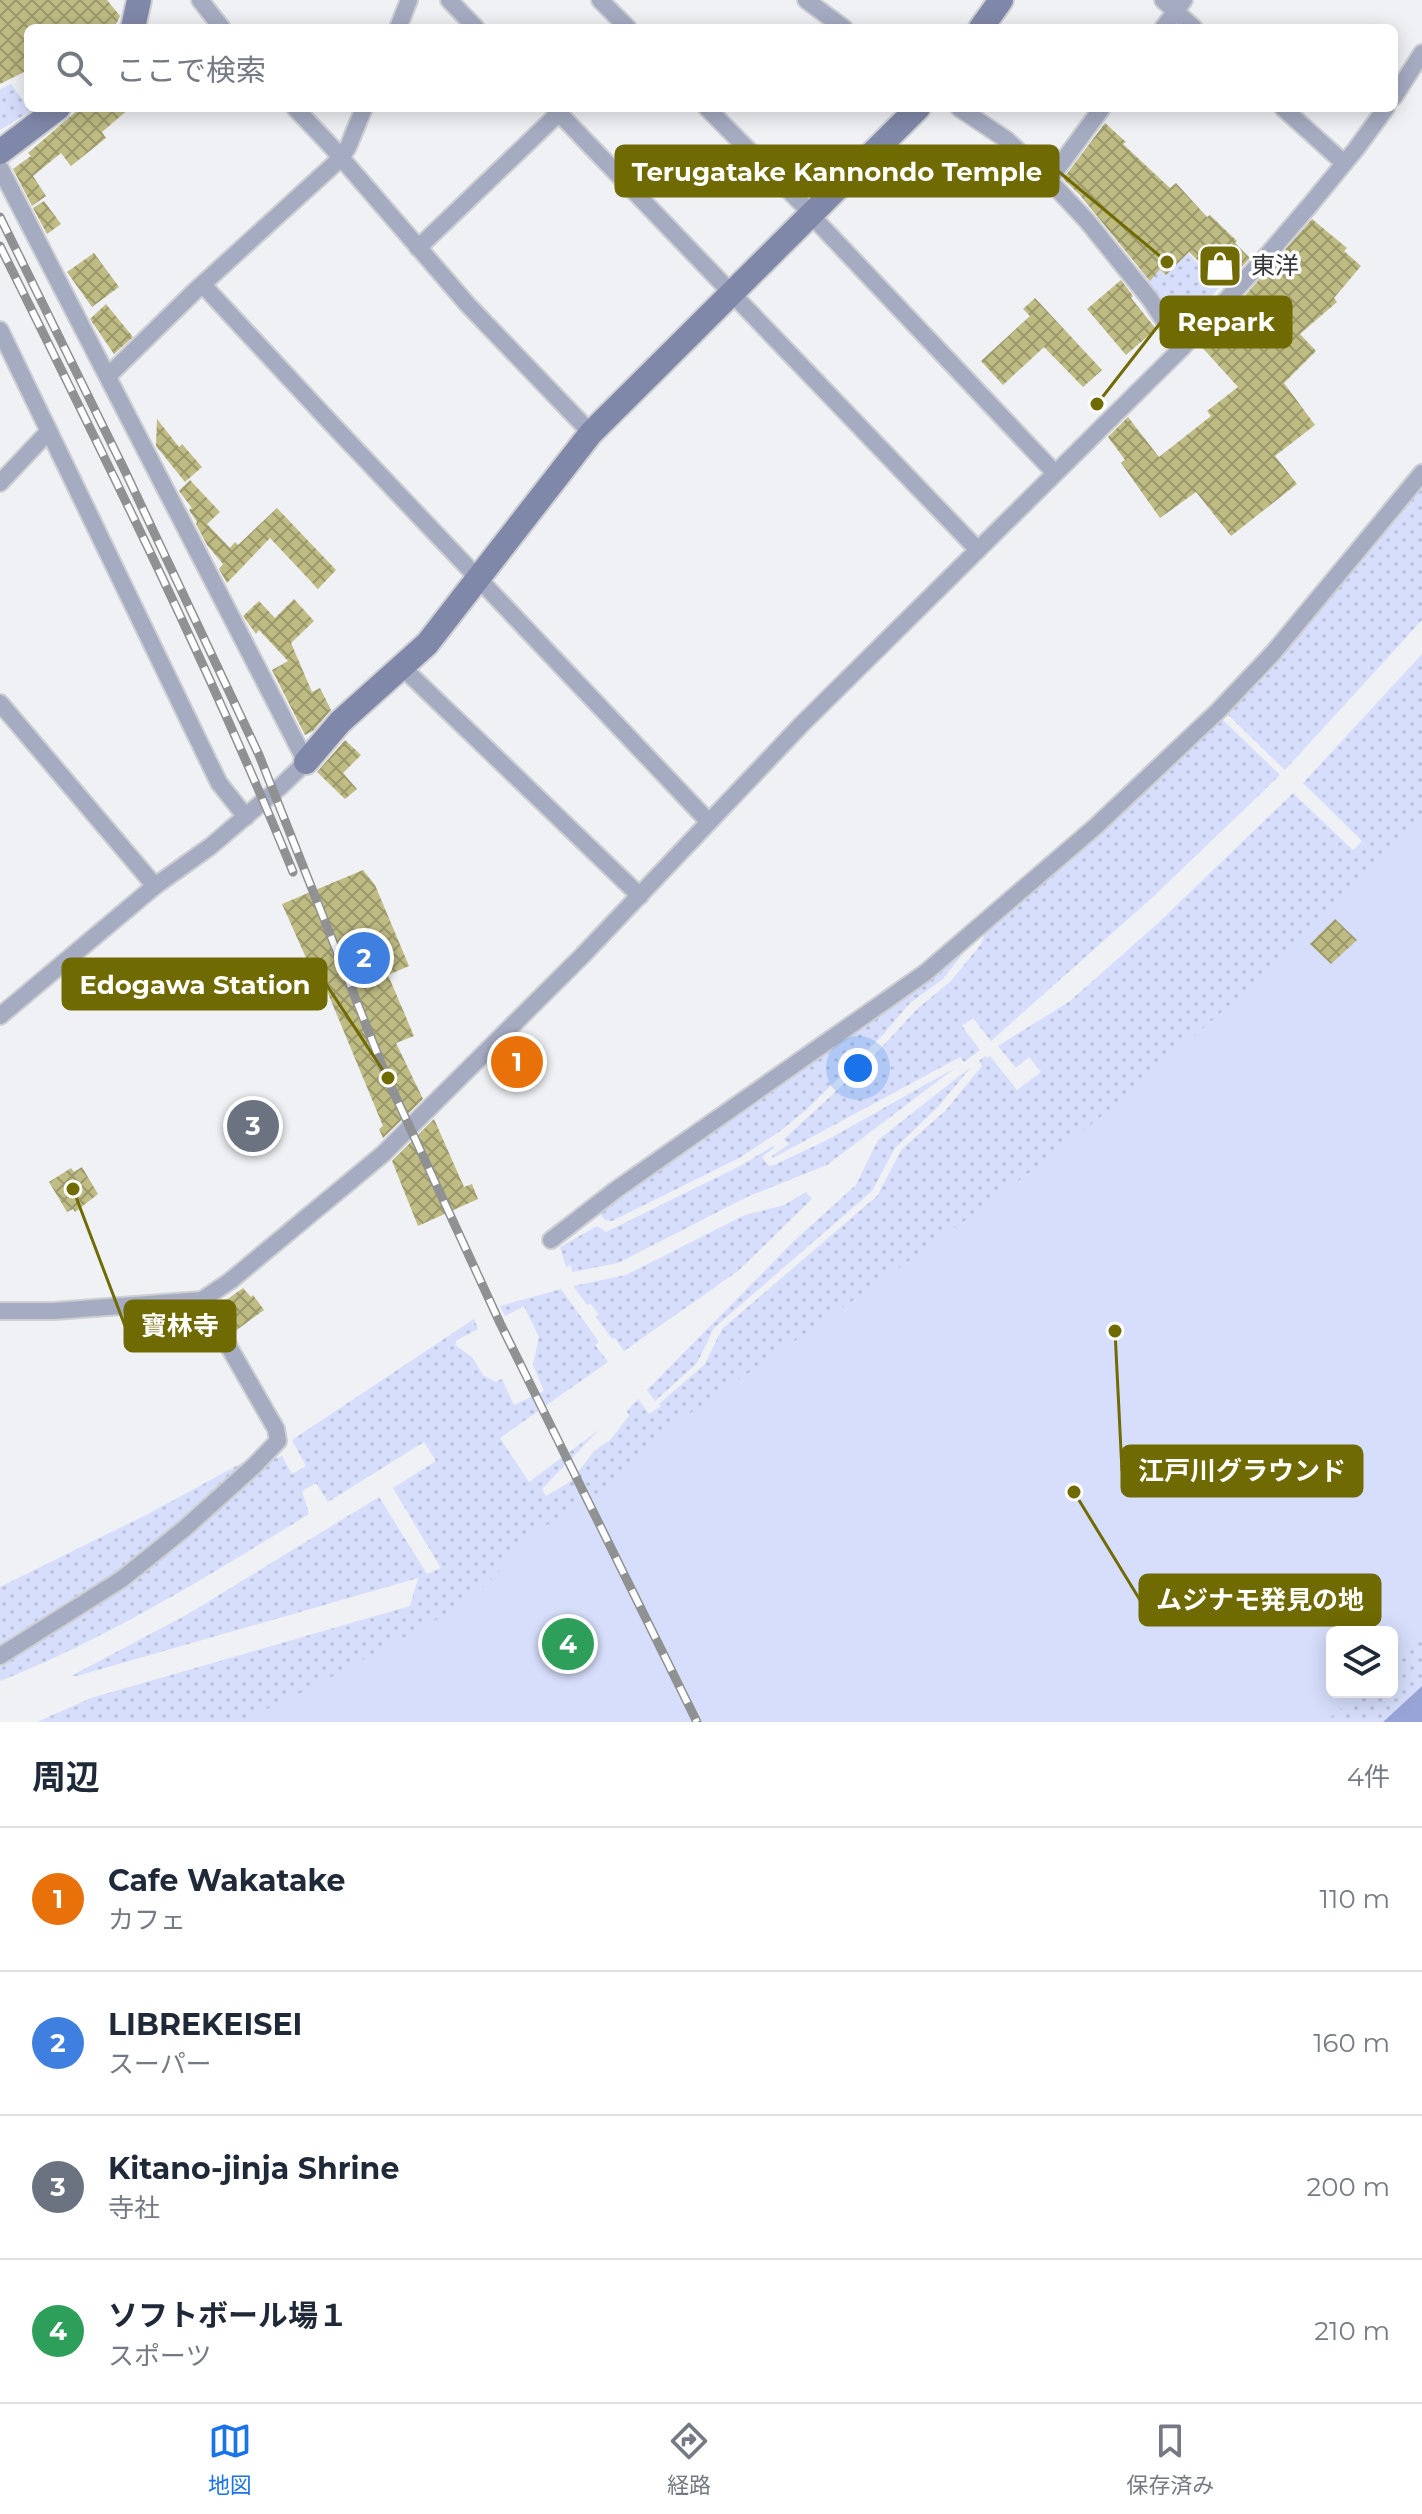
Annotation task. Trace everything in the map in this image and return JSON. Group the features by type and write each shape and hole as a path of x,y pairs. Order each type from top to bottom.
{"street":[{"path":"134,24 139,0"},
{"path":"200,0 219,24"},
{"path":"400,24 409,0"},
{"path":"449,0 472,24"},
{"path":"600,0 624,24"},
{"path":"806,0 839,24"},
{"path":"984,24 1001,0"},
{"path":"1165,24 1174,4 1191,24"},
{"path":"1398,91 1422,53"},
{"path":"0,152 53,112"},
{"path":"299,112 468,305 591,433"},
{"path":"109,375 341,158 362,112"},
{"path":"418,248 556,112"},
{"path":"558,112 978,550"},
{"path":"711,112 1055,473"},
{"path":"0,993 6,1011 155,886 246,817 306,762 340,722 427,644 591,433 914,112"},
{"path":"965,112 1007,140 1087,221 1150,299 1182,348"},
{"path":"1049,180 1099,112"},
{"path":"1287,112 1344,163"},
{"path":"0,1311 54,1311 202,1300 230,1281 383,1154 640,896 802,724 1182,348 1263,260 1383,112"},
{"path":"0,168 306,762"},
{"path":"203,285 709,822"},
{"path":"0,330 219,783 246,817"},
{"path":"0,483 49,431"},
{"path":"551,1240 617,1189 925,973 1095,827 1207,721 1273,653 1422,473"},
{"path":"402,667 640,896"},
{"path":"0,703 155,886"},
{"path":"0,1656 122,1579 231,1487 278,1441 276,1429 202,1300"}],"shaded area":[{"path":"11,84 24,102 24,112 29,112 0,130 0,89"},
{"path":"1173,237 1220,287 1181,329 1137,273"},
{"path":"1422,485 1422,620 1285,770 1225,712 1309,620"},
{"path":"1422,654 1422,1686 1383,1722 37,1722 91,1698 410,1606 418,1578 71,1676 188,1614 379,1497 427,1574 441,1568 393,1488 436,1461 424,1442 328,1502 316,1483 302,1491 309,1514 120,1625 0,1681 0,1666 125,1586 267,1461 282,1456 292,1474 306,1466 292,1440 474,1319 478,1329 457,1340 455,1345 472,1357 483,1375 496,1382 502,1379 514,1405 544,1391 533,1365 539,1337 524,1306 505,1316 500,1306 561,1289 599,1342 595,1345 608,1362 500,1438 529,1482 599,1430 542,1489 546,1496 571,1481 594,1451 610,1440 638,1399 649,1414 661,1406 659,1404 705,1364 722,1329 877,1196 902,1149 945,1111 982,1066 979,1061 990,1056 1017,1090 1041,1072 1029,1057 1016,1068 998,1046 1070,1001 1157,924 1293,793 1353,850 1362,841 1303,783"},
{"path":"1220,717 1280,775 1154,896 991,1041 973,1018 962,1026 980,1050 964,1062 960,1057 773,1158 789,1144 784,1139 871,1059 917,1009 951,981 981,944 987,928"},
{"path":"1422,816 1422,1634 1398,1659 1398,1626 1326,1626 1326,1698 1354,1698 1325,1722 240,1722 315,1686 456,1609 489,1582 533,1534 613,1483 631,1469 650,1443 676,1423 922,1252 1102,1116 1254,983"},
{"path":"974,940 943,979 910,1003 881,1037 779,1132 739,1158 612,1221 605,1220 600,1214 567,1235 825,1053"},
{"path":"971,1067 938,1107 895,1148 872,1191 714,1328 697,1363 655,1401 647,1390 795,1240 856,1185 878,1140"},
{"path":"955,1068 827,1165 747,1197 618,1263 572,1272 571,1265 566,1267 560,1247 597,1226 606,1232 740,1166 773,1146 762,1157 772,1166 827,1140"},
{"path":"806,1192 812,1199 738,1271 624,1351 596,1317 599,1315 591,1304 587,1305 573,1286 626,1275 745,1215 784,1205"},
{"path":"247,1460 247,1464 116,1575 0,1649 0,1587 148,1514"}],"water":[{"path":"1422,1686 1422,1722 1383,1722"}],"building":[{"path":"0,0 107,0 120,16 116,24 24,24 24,72 0,84"},
{"path":"75,112 125,112 102,132 106,138 71,166 61,153 33,176 46,196 32,206 13,169 31,156 28,153"},
{"path":"1105,123 1170,188 1176,183 1207,217 1210,215 1237,241 1235,243 1250,258 1224,286 1189,252 1166,275 1160,269 1150,281 1079,194 1063,179"},
{"path":"44,201 61,224 47,234 33,208"},
{"path":"1312,219 1347,248 1344,251 1361,266 1334,298 1337,302 1300,334 1316,351 1284,383 1315,425 1275,456 1297,484 1231,536 1196,492 1160,518 1121,463 1125,460 1108,437 1128,417 1159,457 1211,416 1207,411 1238,387 1200,345 1236,309"},
{"path":"94,253 119,287 92,307 67,272"},
{"path":"1121,280 1156,329 1126,355 1087,309"},
{"path":"1035,298 1102,370 1083,387 1044,347 1003,385 981,361 1030,316 1023,309"},
{"path":"106,304 133,337 114,354 90,319"},
{"path":"157,419 179,447 182,444 202,467 185,482 156,446"},
{"path":"190,480 220,512 207,524 230,548 235,542 238,545 277,508 336,570 318,589 270,538 227,583 219,569 223,564 207,545 189,510 192,508 179,491"},
{"path":"294,599 314,621 291,643 312,692 320,688 331,710 313,731 305,735 272,670 288,661 259,630 256,634 243,616 259,601 275,618"},
{"path":"345,740 361,755 343,773 357,789 345,799 317,772"},
{"path":"363,870 375,885 409,966 388,975 414,1036 396,1043 423,1099 383,1138 379,1129 383,1126 320,974 315,978 282,904"},
{"path":"1335,919 1357,940 1331,964 1310,944"},
{"path":"255,1111 268,1127 250,1142 238,1126"},
{"path":"434,1119 464,1187 472,1184 478,1199 418,1226 392,1161"},
{"path":"82,1167 98,1194 75,1212 73,1209 67,1212 49,1182 71,1168 74,1172"},
{"path":"243,1288 251,1297 253,1295 264,1310 234,1332 218,1306"}],"railway":[{"path":"0,217 125,471 259,755 387,1078 500,1323 697,1722"},
{"path":"0,246 189,635 293,872"}],"place":[{"name":"Terugatake Kannondo Temple","path":"1167,262"},
{"name":"東洋","path":"1220,266"},
{"name":"Repark","path":"1097,404"},
{"name":"LIBREKEISEI","path":"364,958"},
{"name":"Cafe Wakatake","path":"517,1062"},
{"name":"Edogawa Station","path":"388,1078"},
{"name":"Kitano-jinja Shrine","path":"253,1126"},
{"name":"寶林寺","path":"73,1189"},
{"name":"江戸川グラウンド","path":"1115,1331"},
{"name":"ムジナモ発見の地","path":"1074,1492"},
{"name":"ソフトボール場１","path":"568,1644"}]}
